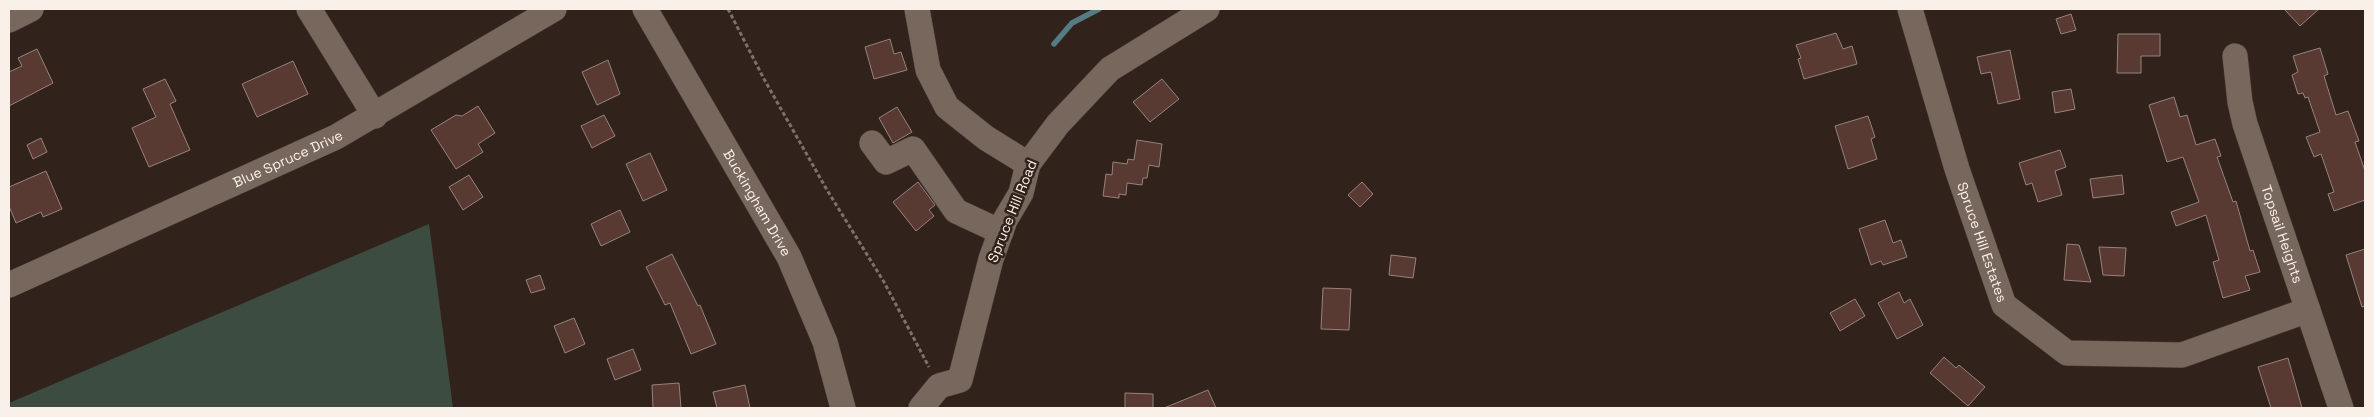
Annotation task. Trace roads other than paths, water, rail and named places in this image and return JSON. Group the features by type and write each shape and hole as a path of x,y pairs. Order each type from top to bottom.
{"street":[{"path":"9,20 31,9"},
{"path":"309,9 375,116"},
{"name":"Blue Spruce Drive","path":"9,285 294,158 375,116 554,9"},
{"name":"Buckingham Drive","path":"645,9 789,257 825,342 843,408"},
{"path":"917,9 928,70 947,107 986,138 1028,164"},
{"name":"Spruce Hill Road","path":"921,408 939,386 960,380 992,259 1001,232 1021,193 1028,164 1058,124 1110,69 1207,9"},
{"name":"Spruce Hill Estates","path":"1910,9 1957,169 2004,305 2067,353 2182,355 2308,310"},
{"name":"Topsail Heights","path":"2235,56 2240,102 2245,124 2341,408"},
{"path":"872,144 886,162 913,149 956,211 1001,232"}],"waterway":[{"path":"1054,44 1072,23 1099,9"}]}
